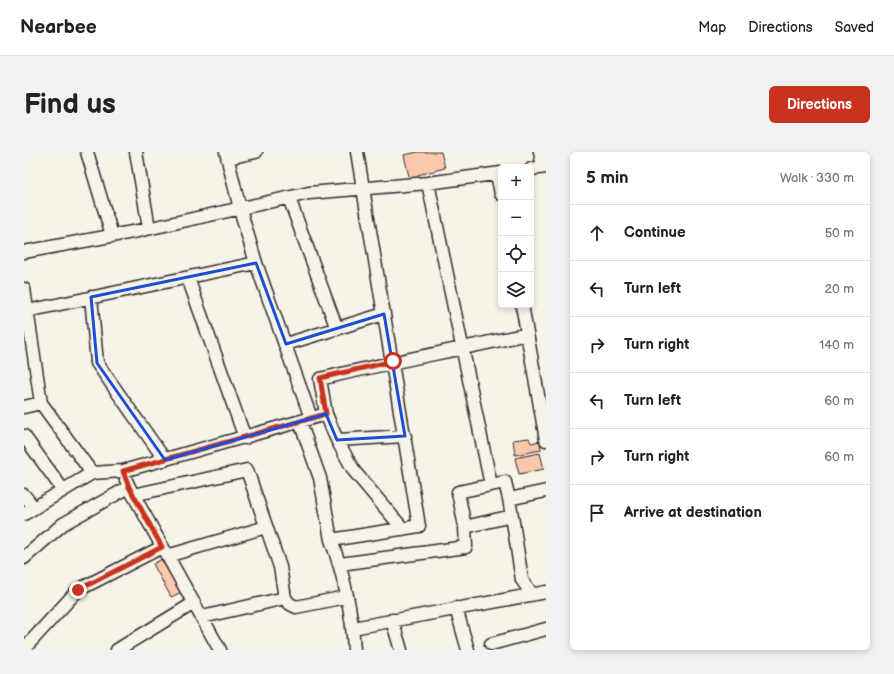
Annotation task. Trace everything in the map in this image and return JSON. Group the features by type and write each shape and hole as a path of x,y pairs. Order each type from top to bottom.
{"street":[{"path":"87,152 112,235"},
{"path":"136,152 149,228"},
{"path":"256,152 227,155 240,209 256,263 286,344 320,478 331,540 340,564 353,628 354,650"},
{"path":"331,540 419,526 393,361 357,152"},
{"path":"540,152 540,167"},
{"path":"24,252 149,228 309,193 428,183 498,174"},
{"path":"428,183 491,485"},
{"path":"289,198 337,329"},
{"path":"27,311 256,263"},
{"path":"188,278 245,438"},
{"path":"24,289 41,403 92,473"},
{"path":"91,297 97,364 165,460"},
{"path":"523,308 546,440"},
{"path":"286,344 384,314"},
{"path":"403,529 358,476 337,440 326,414 320,378 393,361 462,349 527,334"},
{"path":"24,407 41,403"},
{"path":"24,495 29,511 92,473 123,471 245,438 326,414"},
{"path":"24,436 63,490"},
{"path":"337,440 404,436"},
{"path":"24,558 64,524 131,491 247,470 280,567 285,598 290,604 296,607 346,596"},
{"path":"123,471 131,491 220,650"},
{"path":"340,564 466,547 465,527 458,492 505,482 522,580 532,594"},
{"path":"509,499 546,491"},
{"path":"465,527 512,516"},
{"path":"24,648 78,590 164,551 266,527"},
{"path":"353,628 546,592"},
{"path":"202,617 285,598"},
{"path":"116,650 194,603"},
{"path":"456,608 468,650"},
{"path":"392,620 401,650"},
{"path":"491,644 546,629"}],"highlighted area":[{"path":"256,263 286,344 384,314 405,436 337,440 326,414 165,460 97,363 91,297"}],"building":[{"path":"418,152 441,152 445,168 418,175 419,179 410,181 404,155"},
{"path":"529,438 531,443 540,441 541,450 515,455 513,440"},
{"path":"540,453 544,469 519,474 515,458"},
{"path":"165,557 184,591 171,597 153,564"}],"route":[{"path":"78,590 162,547 129,487 123,471 215,447 326,414 320,378 393,361"}]}
